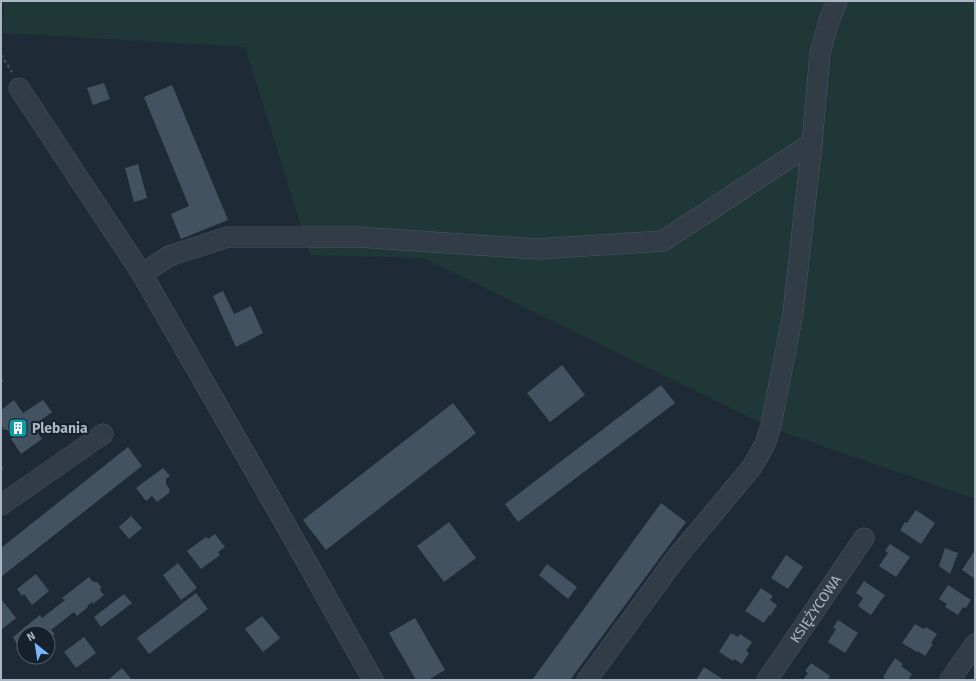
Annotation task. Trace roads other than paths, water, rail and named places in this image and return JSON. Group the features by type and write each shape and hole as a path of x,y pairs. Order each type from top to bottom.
{"street":[{"path":"587,680 676,558 752,467 765,444 771,425 793,313 812,143 820,53 829,21 837,1"},
{"path":"19,88 142,274 373,680"},
{"path":"142,274 169,256 228,237 358,237 537,249 663,241 812,143"},
{"path":"1,505 103,434"},
{"name":"KSIĘŻYCOWA","path":"767,680 864,538"},
{"path":"950,680 975,644"}],"place":[{"name":"Plebania","path":"18,428"}]}
